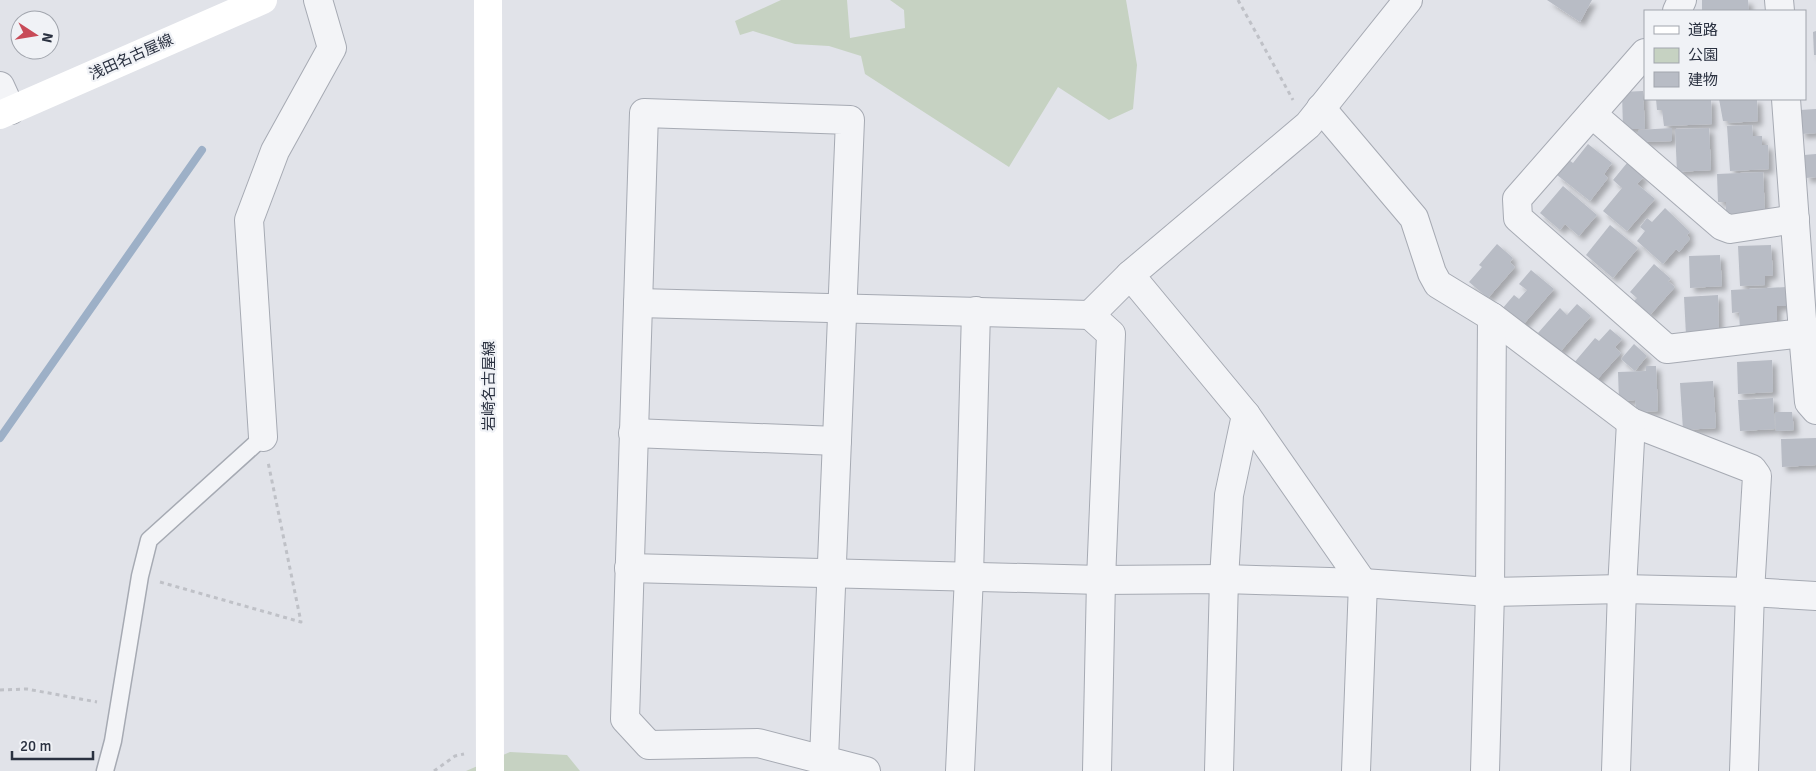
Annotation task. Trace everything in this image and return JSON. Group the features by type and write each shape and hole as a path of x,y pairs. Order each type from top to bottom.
{"main road":[{"name":"浅田名古屋線","path":"4,104 263,0"},
{"name":"岩崎名古屋線","path":"488,0 490,771"}],"street":[{"path":"263,437 248,220 275,151 332,48 318,0"},
{"path":"1090,315 1130,275 1315,117 1408,0"},
{"path":"1644,53 1517,199 1518,218 1667,349 1803,334"},
{"path":"1786,100 1809,402 1816,410"},
{"path":"824,758 850,120 644,113 625,719 649,745 758,743 824,758 866,771"},
{"path":"1592,114 1722,226 1730,229 1795,219"},
{"path":"1315,117 1414,218 1438,284 1492,317 1631,422 1752,468 1757,476 1750,592 1744,771"},
{"path":"1130,275 1246,415 1362,583 1356,771"},
{"path":"638,303 1090,315 1111,334 1101,580 1097,771"},
{"path":"960,771 969,576 976,312"},
{"path":"1485,771 1490,592 1492,317"},
{"path":"1219,771 1224,579 1229,495 1246,415"},
{"path":"1616,771 1622,589 1631,422"},
{"path":"633,433 837,441"},
{"path":"629,568 1101,580 1224,579 1362,583 1490,592 1622,589 1750,592 1816,596"}],"lane":[{"path":"105,771 113,741 140,576 149,540 263,437"}],"path":[{"path":"1238,0 1315,117"},
{"path":"140,576 301,622 263,437"},
{"path":"0,690 26,689 118,706"}],"green space":[{"path":"781,0 847,0 850,38 905,28 904,10 890,0 1126,0 1137,65 1133,109 1109,120 1058,87 1009,167 865,74 861,56 829,46 795,44 753,31 740,35 735,21"},
{"path":"510,752 567,755 580,771 466,771"}],"building":[{"path":"1547,0 1592,0 1580,22"},
{"path":"1702,0 1748,0 1749,10 1702,10"},
{"path":"1816,31 1816,55 1814,55 1813,32"},
{"path":"1643,91 1645,129 1623,129 1622,92"},
{"path":"1656,100 1711,100 1712,124 1664,126 1662,110 1657,110"},
{"path":"1719,100 1757,100 1758,121 1728,123 1728,121 1723,121"},
{"path":"1816,109 1816,133 1801,134 1800,110"},
{"path":"1752,125 1753,136 1762,136 1762,145 1768,145 1769,169 1730,171 1727,126"},
{"path":"1672,128 1672,141 1638,142 1638,130"},
{"path":"1709,128 1711,170 1677,172 1675,129"},
{"path":"1588,144 1612,163 1604,174 1608,178 1590,201 1557,175 1569,160 1573,163"},
{"path":"1816,154 1816,177 1806,178 1804,155"},
{"path":"1627,163 1644,177 1637,184 1655,199 1627,231 1603,211 1622,188 1613,180"},
{"path":"1763,172 1765,212 1726,214 1726,202 1718,202 1717,174"},
{"path":"1563,186 1597,215 1579,236 1565,224 1560,230 1540,213"},
{"path":"1665,208 1690,232 1687,235 1690,239 1679,252 1676,249 1663,264 1637,241 1645,231 1640,227 1647,218 1652,222"},
{"path":"1610,225 1638,248 1613,278 1586,255"},
{"path":"1497,244 1513,258 1510,262 1515,267 1488,298 1469,282 1482,267 1479,265"},
{"path":"1771,245 1773,275 1765,276 1765,285 1740,286 1738,246"},
{"path":"1720,255 1722,286 1690,288 1689,256"},
{"path":"1654,264 1671,279 1668,281 1675,287 1650,315 1634,301 1637,298 1630,292"},
{"path":"1531,270 1554,289 1522,326 1502,309 1514,295 1519,299 1527,290 1519,284"},
{"path":"1787,287 1788,306 1777,306 1777,329 1740,330 1739,312 1732,313 1731,290"},
{"path":"1718,295 1719,333 1686,335 1684,297"},
{"path":"1577,304 1591,316 1560,352 1538,333 1560,308 1567,315"},
{"path":"1610,329 1622,339 1615,347 1621,353 1594,383 1573,364 1595,338 1599,341"},
{"path":"1634,344 1647,356 1635,371 1621,359"},
{"path":"1772,360 1773,392 1738,394 1737,362"},
{"path":"1646,366 1656,366 1658,411 1636,412 1635,400 1619,401 1618,372 1646,371"},
{"path":"1713,381 1716,428 1683,430 1680,383"},
{"path":"1773,398 1775,429 1740,431 1738,400"},
{"path":"1775,412 1792,412 1794,430 1776,431"},
{"path":"1816,438 1816,465 1782,467 1781,439"}],"waterway":[{"path":"0,438 202,150"}]}
